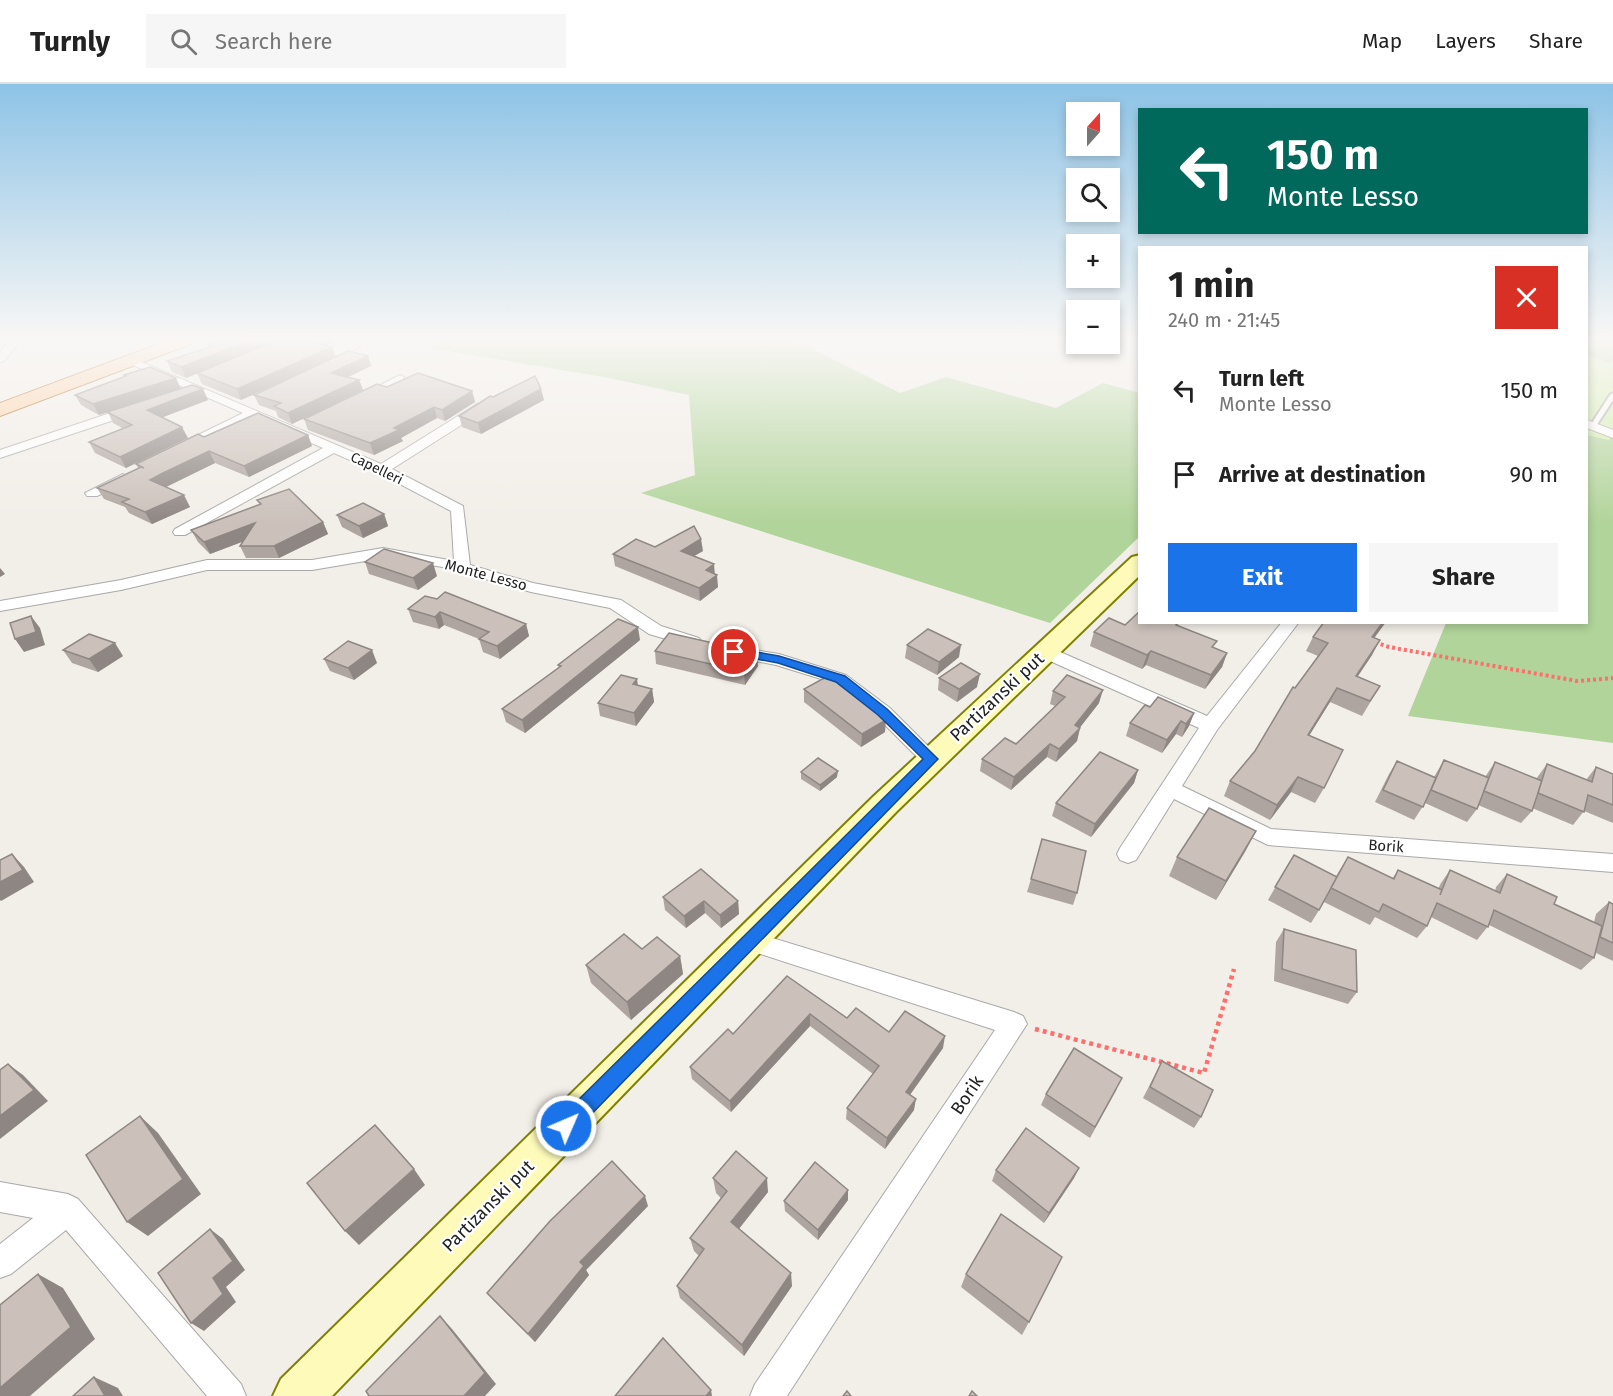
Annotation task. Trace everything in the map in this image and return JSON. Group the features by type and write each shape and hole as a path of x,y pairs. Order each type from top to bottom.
{"main road":[{"path":"0,410 23,401"}],"street":[{"name":"Capelleri","path":"233,401 299,428 334,448 458,509 462,567"},
{"path":"347,404 353,401"},
{"path":"382,470 489,402"},
{"path":"0,454 144,406"},
{"path":"184,448 249,407"},
{"path":"1590,425 1613,434"},
{"path":"180,532 334,448"},
{"path":"92,493 133,473"},
{"name":"Monte Lesso","path":"0,606 121,585 207,565 312,565 383,553 462,567 469,571 531,587 615,604 655,630 711,648 779,660 840,679 883,712 931,759"},
{"name":"Partizanski put","path":"298,1396 931,759 1138,564"},
{"path":"1128,854 1210,725 1289,624"},
{"path":"1045,652 1210,725"},
{"name":"Borik","path":"1171,789 1268,837 1613,862"},
{"path":"750,941 1014,1024"},
{"name":"Borik","path":"767,1396 1014,1024"},
{"path":"0,1197 68,1209 229,1396"},
{"path":"0,1263 68,1209"}],"lane":[{"path":"1590,425 1608,401"}],"path":[{"path":"1369,640 1389,647 1577,681 1613,678"},
{"path":"1014,1024 1204,1073 1234,969"}],"green space":[{"path":"689,401 1032,401 1056,408 1069,401 1138,401 1138,538 1050,623 641,493 695,475"},
{"path":"1588,401 1613,401 1613,432 1609,440 1588,435"},
{"path":"1613,432 1613,743 1408,716 1446,624 1588,624 1588,435 1609,440"}],"building":[{"path":"141,401 170,401 147,410 182,427 120,457 89,442 132,425 107,412"},
{"path":"275,401 313,401 288,413 274,406 281,403"},
{"path":"341,401 456,401 442,410 434,407 394,428 399,430 370,443 304,419"},
{"path":"482,401 518,401 478,423 459,416"},
{"path":"258,413 308,435 244,466 209,451 150,480 184,495 145,512 122,502 129,499 97,488 141,467 144,468 136,464 198,434 204,437"},
{"path":"289,489 323,522 274,546 240,546 255,523 204,542 191,530 261,504 257,500"},
{"path":"363,503 384,514 359,526 337,515"},
{"path":"694,526 701,539 681,551 714,564 706,570 717,575 699,588 613,554 636,539 655,547"},
{"path":"384,549 433,563 413,578 365,562"},
{"path":"445,592 526,624 497,646 479,639 489,632 440,612 435,617 408,609 425,596 437,599"},
{"path":"1138,613 1138,624 1177,624 1217,641 1212,647 1227,653 1211,675 1151,651 1147,655 1094,632 1109,618 1125,625"},
{"path":"31,616 36,632 15,639 10,623"},
{"path":"618,619 638,627 522,720 502,709 561,666 558,665"},
{"path":"1323,624 1382,624 1372,637 1380,640 1356,676 1380,686 1370,701 1337,688 1308,735 1343,750 1324,788 1298,777 1277,805 1230,781 1255,751 1293,687 1295,688 1328,643 1313,637"},
{"path":"928,629 961,645 939,662 907,645"},
{"path":"669,633 757,653 744,672 655,651"},
{"path":"89,634 115,643 89,659 63,650"},
{"path":"348,641 372,650 348,668 324,659"},
{"path":"961,663 980,674 959,689 939,678"},
{"path":"621,675 637,679 633,684 652,689 634,713 598,703"},
{"path":"1067,675 1103,690 1075,725 1080,728 1059,749 1050,744 1014,777 982,759 1005,738 1016,744 1065,697 1053,691"},
{"path":"828,676 886,720 862,734 804,689"},
{"path":"1158,697 1194,713 1186,724 1181,721 1167,740 1130,723 1145,705 1150,707"},
{"path":"1100,752 1138,770 1095,824 1056,803"},
{"path":"818,758 838,771 820,785 801,772"},
{"path":"1444,760 1489,778 1477,809 1431,790"},
{"path":"1397,761 1436,778 1423,807 1383,790"},
{"path":"1495,762 1542,781 1532,811 1484,791"},
{"path":"1547,764 1592,782 1596,767 1613,774 1613,805 1588,795 1584,812 1538,793"},
{"path":"1209,808 1256,831 1226,881 1177,857"},
{"path":"1042,839 1086,851 1077,893 1031,879"},
{"path":"12,854 23,870 0,882 0,860"},
{"path":"1294,855 1337,877 1319,910 1275,887"},
{"path":"1348,857 1394,879 1398,870 1442,890 1450,870 1500,893 1507,874 1557,897 1554,904 1602,926 1594,958 1494,910 1488,927 1437,903 1427,926 1383,904 1379,912 1331,888"},
{"path":"701,869 738,901 720,915 704,901 684,916 663,897"},
{"path":"1609,902 1613,904 1613,943 1600,937"},
{"path":"1284,929 1356,950 1357,992 1282,969"},
{"path":"624,934 642,949 657,937 680,956 627,1002 586,965"},
{"path":"787,976 847,1018 856,1008 889,1032 905,1011 945,1036 906,1092 916,1099 887,1138 847,1108 879,1066 810,1014 730,1101 690,1067 728,1029 733,1034"},
{"path":"1074,1048 1122,1078 1095,1127 1046,1094"},
{"path":"1162,1061 1213,1090 1201,1117 1150,1087"},
{"path":"8,1064 34,1090 0,1116 0,1070"},
{"path":"140,1116 183,1179 127,1222 86,1155"},
{"path":"375,1125 414,1169 345,1231 307,1183"},
{"path":"1026,1128 1079,1168 1049,1213 996,1170"},
{"path":"736,1151 767,1178 731,1222 791,1273 742,1345 677,1286 704,1249 690,1238 727,1191 713,1178"},
{"path":"612,1161 645,1196 580,1262 584,1266 528,1334 487,1293 550,1221"},
{"path":"815,1162 848,1190 818,1230 784,1201"},
{"path":"1001,1214 1062,1257 1029,1322 966,1274"},
{"path":"210,1229 233,1261 213,1278 223,1294 191,1323 158,1273"},
{"path":"38,1274 71,1327 0,1388 0,1305"},
{"path":"440,1316 485,1373 464,1396 369,1396 366,1391"},
{"path":"663,1338 711,1390 706,1396 615,1396"},
{"path":"94,1377 105,1396 73,1396"}],"route":[{"path":"566,1126 931,759 883,712 840,679 779,660 734,652"}]}
